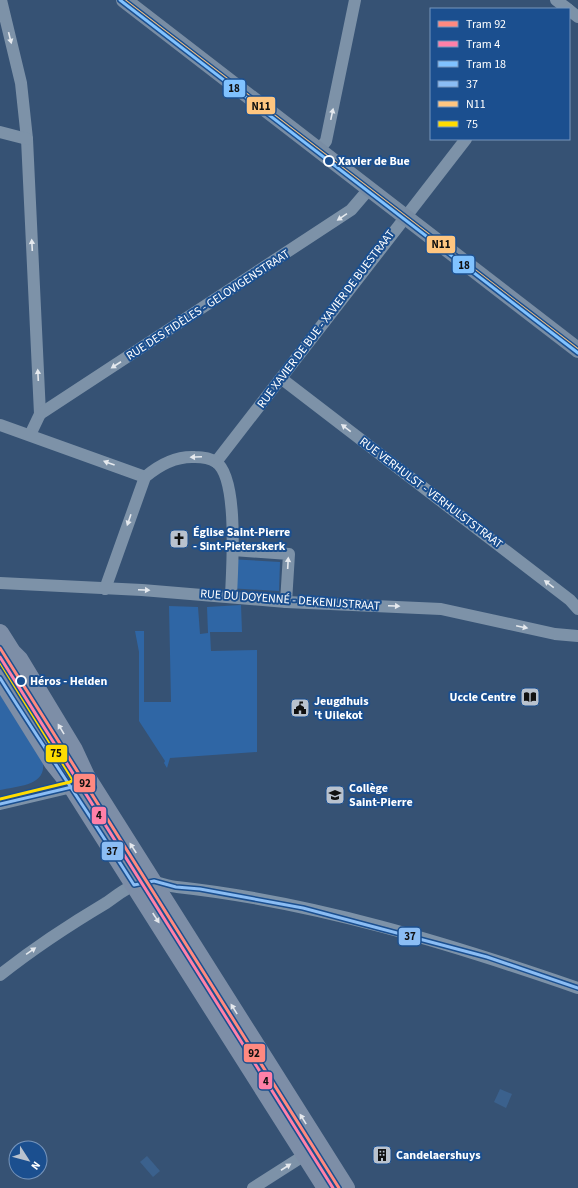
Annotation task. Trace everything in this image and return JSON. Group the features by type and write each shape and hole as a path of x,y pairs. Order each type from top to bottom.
{"main road":[{"path":"124,0 578,350"},
{"path":"0,633 6,656 19,659 74,750 86,776 154,881 312,1150 326,1188"},
{"path":"0,678 53,763 72,787 134,885 312,1150 346,1188"}],"street":[{"path":"0,0 21,83 27,139 40,414 30,434"},
{"path":"319,150 326,141 355,0"},
{"path":"0,132 27,139"},
{"name":"RUE XAVIER DE BUE - XAVIER DE BUESTRAAT","path":"216,462 282,379 465,140"},
{"name":"RUE DES FIDÈLES - GELOVIGENSTRAAT","path":"40,414 352,210 369,189"},
{"name":"RUE VERHULST - VERHULSTSTRAAT","path":"282,379 564,596 578,609"},
{"path":"0,425 30,434 146,477"},
{"path":"105,589 146,477 156,468 178,459 204,457 216,462 224,472 228,485 231,507 233,550 231,596"},
{"path":"233,550 289,554 286,602"},
{"name":"RUE DU DOYENNÉ - DEKENIJSTRAAT","path":"0,582 231,596 286,602 441,609 555,634 578,636"},
{"path":"0,804 72,787 86,776"},
{"path":"0,975 64,929 134,885 154,881 176,887 200,889 303,908 487,957 578,988"},
{"path":"253,1188 312,1150"}],"shaded area":[{"path":"228,559 280,562 279,591 227,588"},
{"path":"241,605 242,632 210,632 211,651 257,650 257,752 170,758 167,768 164,763 165,761 139,721 139,652 135,631 144,631 144,702 171,702 169,606 198,607 200,634 208,633 207,607"},
{"path":"0,694 43,763 43,771 35,781 29,784 0,790"},
{"path":"500,1089 512,1094 506,1108 494,1102"},
{"path":"147,1156 160,1171 153,1177 140,1162"}],"tram line":[{"name":"18","path":"120,0 578,353"},
{"name":"92","path":"0,648 339,1188"},
{"name":"4","path":"0,657 333,1188"},
{"path":"219,997 240,1040"}],"transit line":[{"name":"N11","path":"124,0 578,350"},
{"name":"75","path":"0,662 73,780 0,799"},
{"name":"37","path":"0,678 134,885 154,881 176,887 200,889 303,908 487,957 578,988"},
{"name":"37","path":"0,804 72,787 86,776 94,787"}],"place":[{"name":"Xavier de Bue","path":"329,161"},
{"name":"Église Saint-Pierre - Sint-Pieterskerk","path":"179,539"},
{"name":"Héros - Helden","path":"21,681"},
{"name":"Uccle Centre","path":"530,697"},
{"name":"Jeugdhuis 't Uilekot","path":"300,708"},
{"name":"Collège Saint-Pierre","path":"335,795"},
{"name":"Candelaershuys","path":"382,1155"}]}
